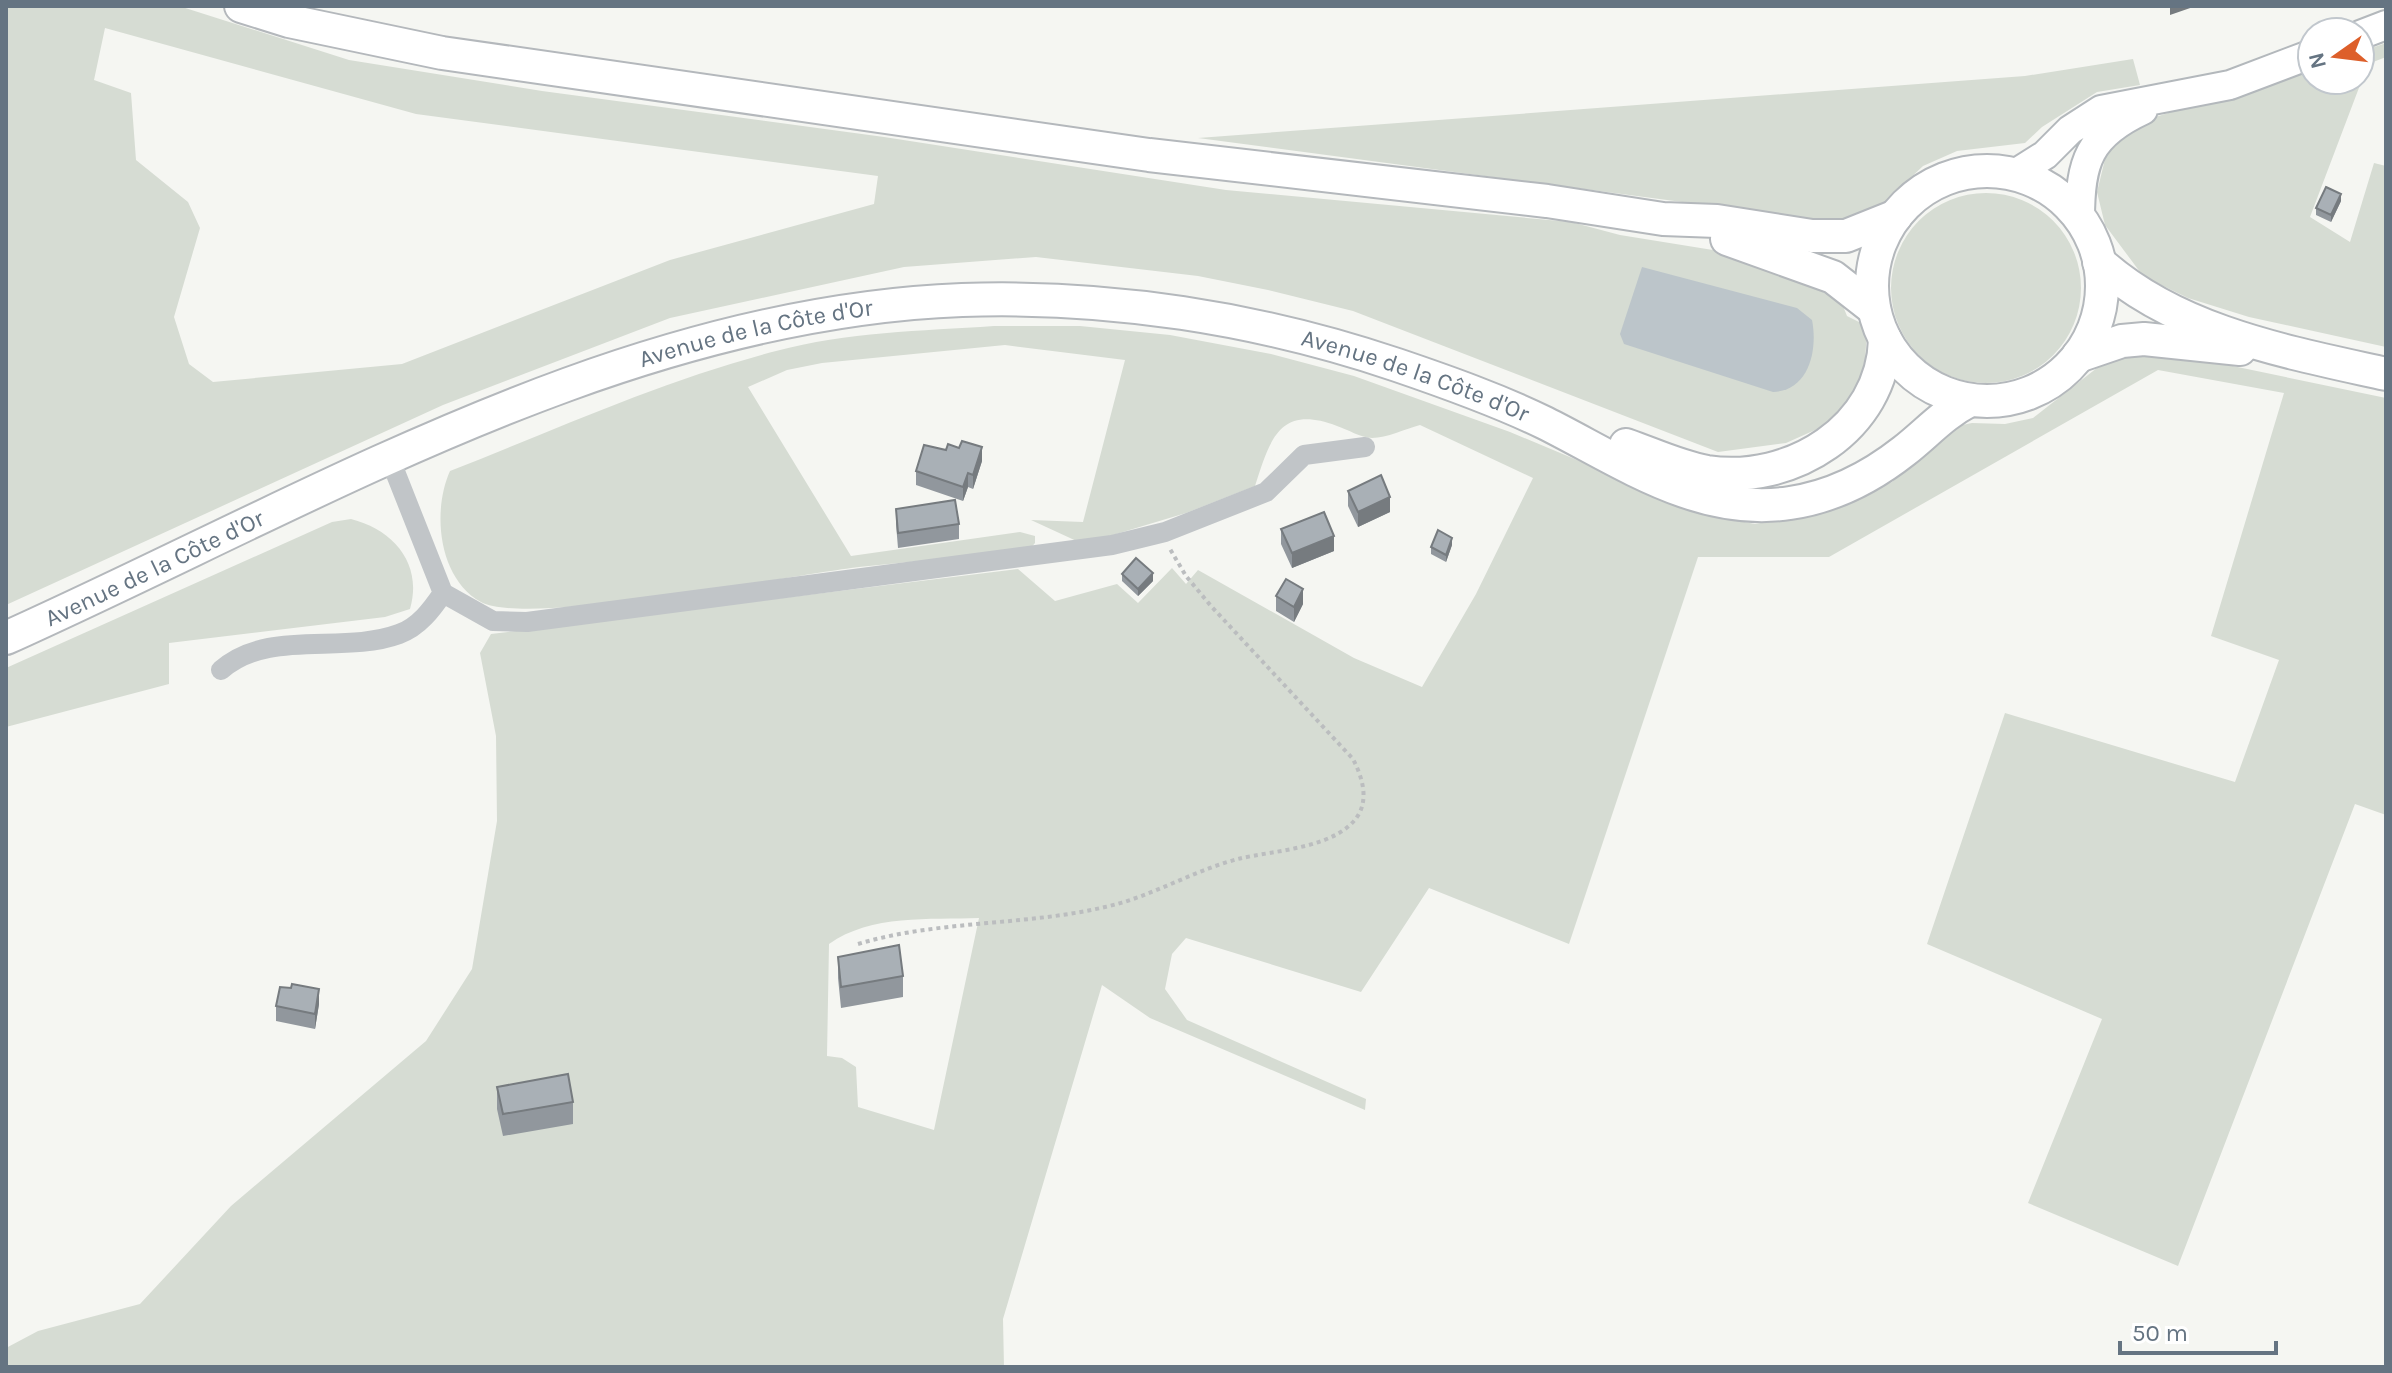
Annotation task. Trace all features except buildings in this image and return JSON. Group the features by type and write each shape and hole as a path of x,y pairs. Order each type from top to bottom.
{"main road":[{"path":"241,6 364,38 481,59 1149,155 1547,201 1663,219 1717,221 1830,238 1855,233 1896,216 1924,191 1957,175 1995,172 2013,175 2057,196 2080,219 2099,262 2102,281 2096,321 2078,356 2042,388 2018,397 1970,400 1927,384 1903,364 1885,339 1874,309 1875,260 1896,216"},
{"path":"2013,175 2045,155 2070,130 2101,110 2230,85 2296,60"},
{"path":"2080,219 2085,164 2100,137 2119,121 2173,96"},
{"path":"1663,219 1754,247 1833,277 1874,309"},
{"path":"2099,262 2131,289 2154,302 2265,348 2386,374"},
{"name":"Avenue de la Côte d'Or","path":"6,638 528,398 685,345 809,316 963,300 1127,306 1269,329 1400,366 1547,424 1576,442 1684,492 1730,504 1798,501 1838,490 1877,470 1909,448 1929,425 1970,400"},
{"name":"Avenue de la Côte d'Or","path":"1547,424 1581,428 1709,472 1770,468 1821,449 1857,419 1879,378 1885,339"},
{"path":"2078,356 2122,341 2144,339 2229,350 2265,348"}],"street":[{"path":"390,459 443,593 493,621 527,622 1037,558 1165,532 1266,492 1304,455 1365,447"},
{"path":"221,670 236,657 261,650 399,634 428,615 443,593"}],"path":[{"path":"858,944 923,930 1010,923 1106,907 1209,868 1327,839 1359,813 1364,798 1361,777 1353,759 1186,576 1172,554 1165,532"}],"shaded area":[{"path":"6,6 179,6 349,60 542,91 884,137 1226,190 1571,222 1620,235 1719,251 1797,279 1841,301 1847,316 1867,326 1865,365 1848,407 1824,426 1786,443 1718,452 1353,311 1268,290 1198,276 1036,257 904,267 670,318 443,405 6,605","holes":["105,28 416,114 878,176 874,204 670,260 402,364 213,382 189,364 174,317 200,228 188,202 136,160 131,93 94,80"]},
{"path":"2386,43 2386,57 2376,61 2376,46"},
{"path":"2133,59 2140,85 2097,92 2042,127 2025,143 1957,151 1923,166 1885,202 1855,216 1822,222 1774,220 1697,204 1198,138 2025,76"},
{"path":"2296,73 2296,96 2356,96 2310,217 2350,242 2374,163 2386,166 2386,347 2249,317 2188,298 2143,276 2105,225 2097,192 2107,151 2149,119"},
{"path":"1986,193 2022,200 2053,221 2074,252 2081,288 2074,324 2053,355 2022,376 1986,383 1950,376 1919,355 1898,324 1891,288 1898,252 1919,221 1950,200"},
{"path":"1642,267 1797,308 1812,320 1814,332 1812,356 1803,377 1785,390 1773,392 1624,344 1620,334"},
{"path":"994,326 1080,326 1170,335 1271,354 1354,376 1510,432 1708,515 1755,524 1802,516 1857,498 1892,482 1953,427 1972,423 2005,424 2033,418 2102,364 2139,352 2175,354 2386,398 2386,815 2355,804 2178,1266 2028,1203 2102,1019 1927,944 2005,713 2235,782 2279,660 2211,636 2284,393 2158,370 1829,557 1698,557 1569,944 1429,888 1361,992 1186,938 1172,954 1165,989 1187,1020 1366,1099 1365,1110 1150,1018 1102,985 1003,1319 1004,1367 6,1367 6,1348 38,1331 140,1304 231,1206 426,1041 472,969 497,821 496,736 480,653 491,634 1018,569 1055,601 1117,584 1138,603 1172,568 1186,584 1198,570 1354,658 1422,687 1476,594 1533,478 1420,425 1372,438 1317,420 1302,420 1280,430 1272,441 1255,486 1186,513 1083,544 1031,520 1083,522 1125,360 1005,345 822,363 787,370 748,387 851,556 1020,532 1035,536 1035,543 1029,550 859,567 662,597 550,608 507,608 481,602 455,577 448,561 441,524 444,487 450,471 652,391 776,351 857,336","holes":["979,918 934,1130 858,1107 856,1067 842,1058 827,1056 829,944 845,934 882,923"]},
{"path":"351,519 380,531 402,551 412,578 410,609 385,617 169,643 169,684 6,727 6,668 332,522"}]}
